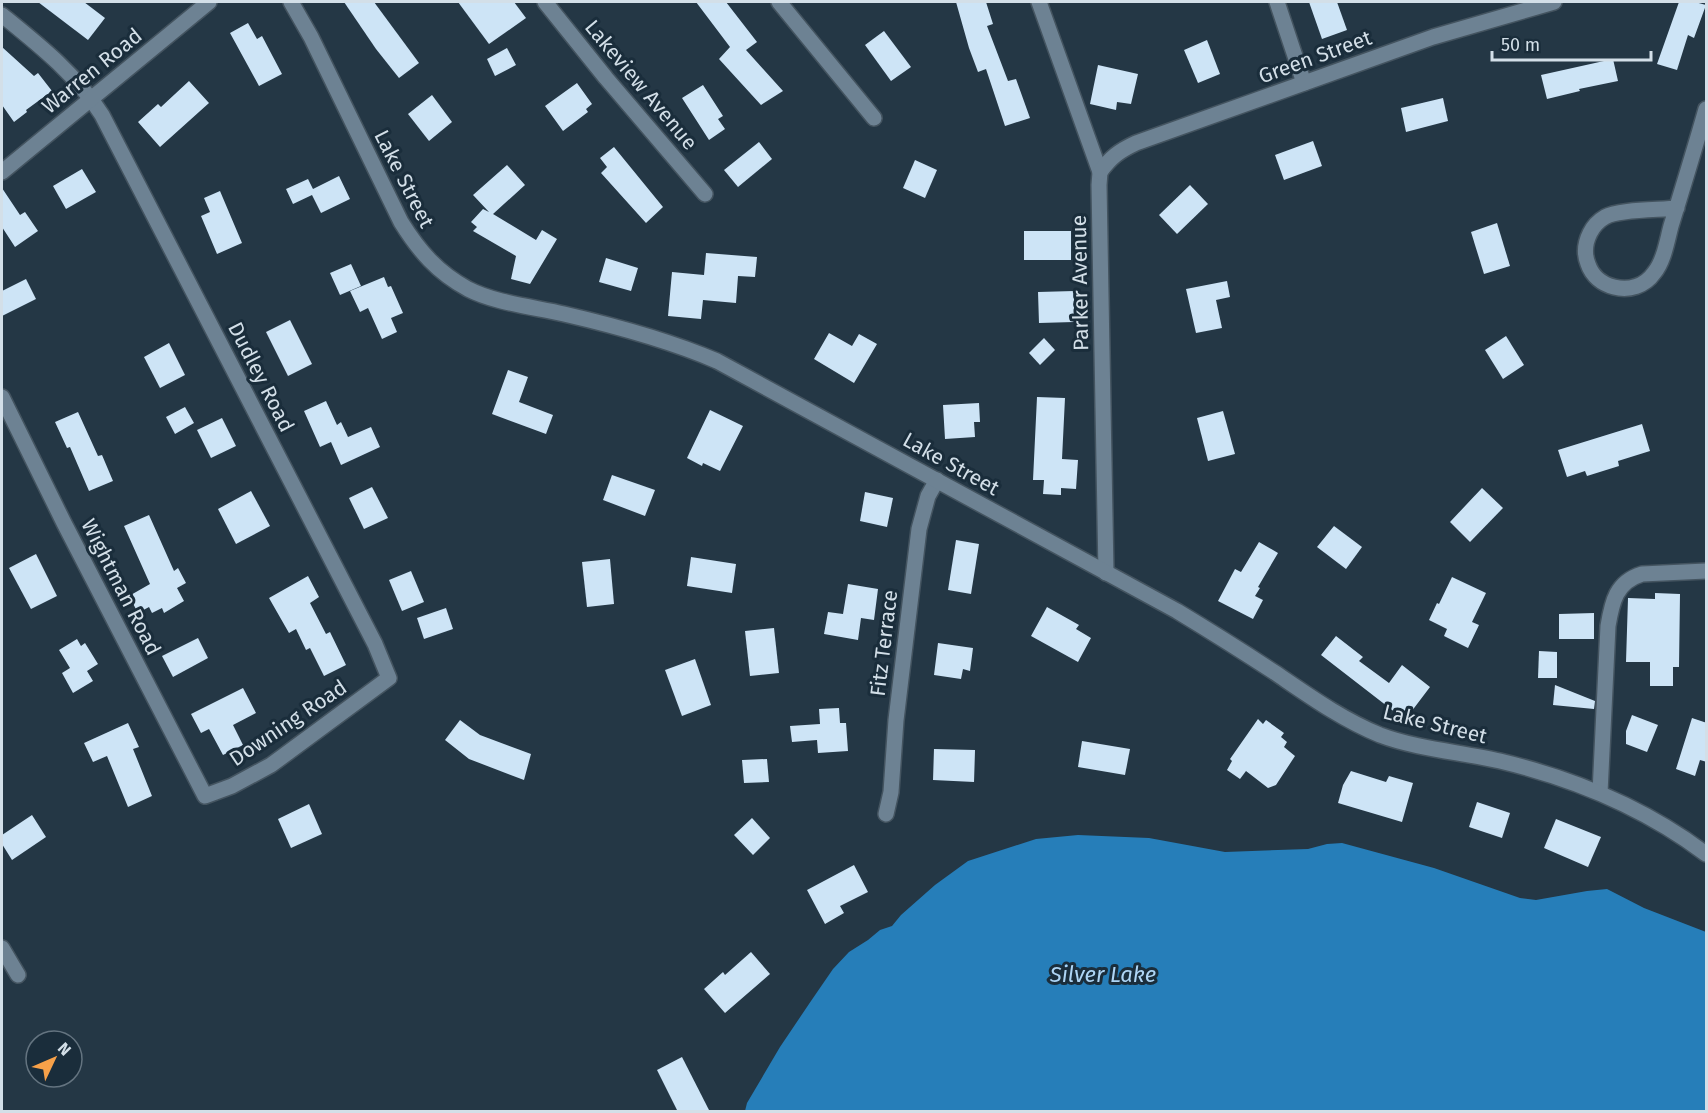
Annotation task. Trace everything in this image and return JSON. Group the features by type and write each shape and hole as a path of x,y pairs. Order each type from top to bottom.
{"street":[{"name":"Warren Road","path":"2,172 209,2"},
{"name":"Lake Street","path":"291,2 401,222 415,245 449,278 489,297 610,326 693,351 740,373 1202,626 1359,726 1382,736 1408,743 1533,770 1600,793 1657,821 1683,836 1707,854"},
{"name":"Lakeview Avenue","path":"545,2 705,194"},
{"path":"779,2 874,118"},
{"name":"Parker Avenue","path":"1040,2 1100,172 1106,573"},
{"path":"1277,2 1304,83"},
{"name":"Green Street","path":"1100,172 1121,150 1136,143 1433,38 1507,8 1554,2"},
{"name":"Dudley Road","path":"2,15 63,67 91,98 102,116 364,623 389,678"},
{"path":"1677,208 1616,213 1606,216 1593,226 1587,240 1585,254 1594,276 1611,287 1623,289 1636,287 1655,273 1660,262 1677,208 1707,109"},
{"name":"Wightman Road","path":"2,397 64,523 206,796"},
{"name":"Fitz Terrace","path":"886,814 891,792 896,720 920,529 928,496 937,480"},
{"path":"1600,793 1608,626 1616,595 1622,584 1642,573 1707,571"},
{"name":"Downing Road","path":"206,796 232,786 271,765 389,678"},
{"path":"2,948 18,975"}],"water":[{"name":"Silver Lake","path":"1078,835 1149,838 1225,852 1308,849 1342,843 1434,868 1520,898 1536,900 1607,889 1644,908 1706,932 1706,1111 745,1111 747,1103 780,1047 833,969 849,952 880,930 892,926 935,885 968,861 1036,839"}],"building":[{"path":"38,2 84,2 105,18 88,40"},
{"path":"344,2 374,2 419,63 399,78"},
{"path":"458,2 514,2 526,18 489,44"},
{"path":"696,2 726,2 757,42 746,50 783,91 761,105 719,59 730,47"},
{"path":"956,2 986,2 993,24 987,26 1008,81 1016,79 1030,118 1005,126 986,69 978,72"},
{"path":"1309,2 1337,2 1347,30 1322,39"},
{"path":"1679,2 1706,5 1694,38 1688,35 1677,70 1657,64"},
{"path":"248,23 257,39 262,36 282,74 259,86 230,33"},
{"path":"884,31 911,67 891,81 865,45"},
{"path":"1207,40 1220,74 1198,83 1184,50"},
{"path":"2,47 34,76 38,73 52,91 14,122 2,105"},
{"path":"507,48 516,65 495,76 487,59"},
{"path":"1613,59 1618,81 1579,89 1580,91 1547,99 1541,75"},
{"path":"1098,65 1138,74 1131,104 1117,102 1116,110 1090,104"},
{"path":"189,81 209,103 160,147 138,122 158,104 161,107"},
{"path":"577,83 592,104 586,109 588,112 563,131 545,106"},
{"path":"703,85 723,116 718,119 725,129 709,140 682,98"},
{"path":"432,95 452,122 429,141 408,114"},
{"path":"1443,98 1448,121 1406,132 1401,108"},
{"path":"1313,141 1322,166 1284,180 1275,155"},
{"path":"759,142 772,159 738,187 724,170"},
{"path":"614,147 663,207 646,223 601,173 607,167 600,158"},
{"path":"915,160 937,170 925,198 903,188"},
{"path":"507,165 525,185 493,214 536,240 542,230 557,239 530,284 511,279 516,256 473,231 477,227 471,222 483,209 489,212 473,195"},
{"path":"82,169 96,192 66,209 53,186"},
{"path":"339,176 350,199 321,213 312,195 293,204 286,189 308,179 313,189"},
{"path":"1190,185 1208,204 1177,234 1159,215"},
{"path":"2,188 20,215 25,212 38,231 15,247 2,227"},
{"path":"220,191 242,243 217,254 201,216 210,212 204,198"},
{"path":"1497,223 1510,266 1484,274 1471,232"},
{"path":"1024,231 1071,231 1071,260 1024,260"},
{"path":"706,253 757,257 755,277 738,276 736,303 703,300 701,319 668,316 672,272 704,275"},
{"path":"606,258 638,268 631,291 599,282"},
{"path":"351,264 361,286 340,295 330,273"},
{"path":"384,277 388,287 391,286 403,313 391,318 397,332 382,339 368,308 360,312 350,291"},
{"path":"26,279 36,299 2,316 2,291"},
{"path":"1227,281 1230,297 1216,300 1222,328 1196,333 1186,289"},
{"path":"1074,291 1074,322 1039,323 1038,292"},
{"path":"290,320 312,364 288,376 266,332"},
{"path":"829,333 852,346 859,334 877,344 854,383 814,359"},
{"path":"1506,336 1524,365 1503,379 1485,350"},
{"path":"1044,338 1055,350 1040,365 1029,353"},
{"path":"169,343 185,375 160,388 144,357"},
{"path":"508,370 528,377 519,402 553,415 546,434 492,414"},
{"path":"1037,397 1065,398 1062,459 1078,460 1076,489 1061,488 1061,495 1043,494 1044,480 1033,480"},
{"path":"326,401 337,425 341,422 348,437 371,427 380,447 341,465 331,442 320,447 304,411"},
{"path":"979,403 980,422 974,422 975,437 945,439 943,405"},
{"path":"185,407 194,423 175,434 166,417"},
{"path":"710,410 743,426 720,471 703,463 702,466 687,458"},
{"path":"1223,411 1235,454 1208,461 1197,418"},
{"path":"78,412 98,456 102,455 113,481 89,491 70,447 67,448 55,422"},
{"path":"222,418 236,446 211,458 197,430"},
{"path":"1642,424 1650,451 1618,461 1619,466 1587,476 1585,471 1567,477 1558,450"},
{"path":"612,475 655,490 645,516 603,500"},
{"path":"372,487 388,518 364,529 349,498"},
{"path":"1482,488 1503,508 1470,542 1450,522"},
{"path":"251,491 270,526 236,544 218,509"},
{"path":"865,492 893,498 887,527 860,521"},
{"path":"149,515 174,571 178,568 186,583 177,588 184,601 164,613 162,608 152,613 149,607 138,613 129,596 150,584 124,526"},
{"path":"1334,526 1362,547 1346,569 1317,547"},
{"path":"956,540 979,544 971,594 948,590"},
{"path":"1259,542 1278,553 1258,587 1260,588 1255,596 1263,600 1253,619 1218,601 1235,569 1241,572"},
{"path":"36,554 57,596 31,609 9,568"},
{"path":"691,557 736,564 732,593 687,586"},
{"path":"610,559 614,604 587,607 582,562"},
{"path":"411,571 424,602 402,611 389,580"},
{"path":"308,576 319,597 310,603 326,634 330,632 346,665 324,676 310,648 306,650 296,629 289,633 269,598"},
{"path":"1452,577 1486,593 1472,622 1479,625 1468,648 1444,636 1447,629 1429,620"},
{"path":"848,584 878,589 874,620 861,618 858,640 824,634 828,612 843,614"},
{"path":"1655,593 1680,594 1679,667 1673,667 1673,686 1650,686 1650,662 1626,662 1628,598 1655,599"},
{"path":"1047,607 1079,625 1076,629 1091,638 1078,662 1031,636"},
{"path":"446,608 453,629 424,639 417,618"},
{"path":"1594,613 1594,639 1559,639 1559,614"},
{"path":"774,628 779,673 750,676 745,631"},
{"path":"1336,636 1363,657 1359,661 1389,683 1402,665 1430,687 1405,720 1321,655"},
{"path":"198,638 208,658 173,677 162,656"},
{"path":"77,639 81,646 85,643 98,664 87,671 93,681 73,693 62,673 70,668 59,650"},
{"path":"938,643 973,648 970,671 963,669 961,679 934,675"},
{"path":"1539,651 1557,652 1557,678 1538,678"},
{"path":"695,659 711,705 682,716 665,670"},
{"path":"1555,685 1595,701 1594,709 1553,705"},
{"path":"243,688 256,713 233,725 243,745 223,755 209,729 201,733 191,714"},
{"path":"839,708 840,723 846,723 848,751 818,753 817,740 792,742 790,726 820,724 819,709"},
{"path":"1632,715 1658,725 1647,752 1626,744 1626,731"},
{"path":"1692,718 1707,723 1707,762 1700,760 1695,776 1676,769"},
{"path":"1258,719 1263,724 1266,720 1284,733 1281,737 1287,742 1284,747 1295,756 1276,785 1268,788 1246,771 1240,779 1227,770 1232,761 1230,759"},
{"path":"460,720 480,735 531,754 524,780 469,759 445,740"},
{"path":"128,723 139,747 133,749 152,796 128,807 107,756 93,762 84,743"},
{"path":"1082,741 1130,749 1125,775 1078,767"},
{"path":"934,749 975,750 974,782 933,780"},
{"path":"767,759 769,782 744,783 742,760"},
{"path":"1351,771 1386,782 1389,776 1413,783 1402,822 1338,803 1343,785"},
{"path":"1477,802 1510,813 1502,838 1469,827"},
{"path":"309,804 322,834 291,848 278,819"},
{"path":"32,815 46,837 12,860 2,844 2,835"},
{"path":"752,818 770,838 753,855 734,835"},
{"path":"1556,819 1601,837 1588,867 1544,848"},
{"path":"854,865 868,892 840,906 844,913 825,924 807,890"},
{"path":"751,952 770,974 725,1013 704,989 723,972 725,975"},
{"path":"682,1057 710,1112 678,1112 657,1070"}]}
